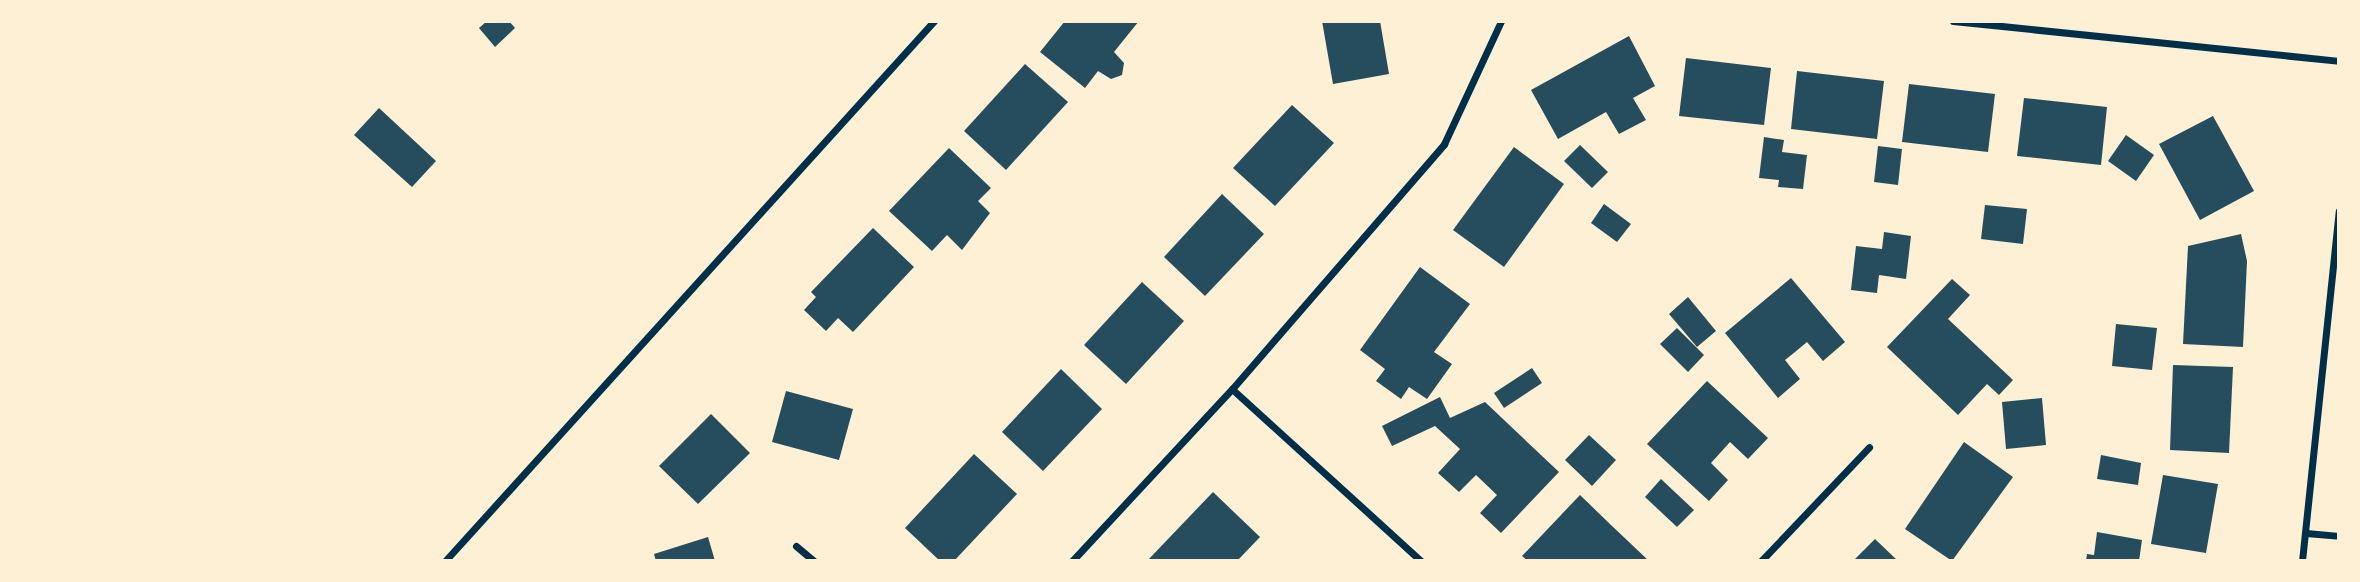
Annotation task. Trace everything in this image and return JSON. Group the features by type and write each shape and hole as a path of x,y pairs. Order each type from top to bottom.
{"street":[{"path":"445,561 934,21"},
{"path":"1072,561 1232,389 1444,144 1501,21"},
{"path":"1952,21 2339,61"},
{"path":"2302,561 2339,211"},
{"path":"1232,389 1421,561"},
{"path":"1761,561 1869,447"},
{"path":"2306,533 2339,536"},
{"path":"796,545 814,561"}],"building":[{"path":"487,21 509,21 515,28 495,47 479,28"},
{"path":"1065,21 1139,21 1114,52 1124,63 1122,75 1111,79 1098,71 1085,88 1040,52"},
{"path":"1322,21 1380,21 1389,74 1333,84"},
{"path":"1629,36 1655,86 1633,98 1646,120 1619,134 1606,112 1558,139 1531,90"},
{"path":"1686,58 1771,68 1764,125 1679,116"},
{"path":"1025,64 1068,102 1006,170 964,131"},
{"path":"1797,71 1884,81 1877,139 1791,129"},
{"path":"1909,84 1995,94 1988,152 1902,142"},
{"path":"2024,98 2107,107 2101,165 2017,156"},
{"path":"1292,105 1334,143 1275,206 1233,168"},
{"path":"379,108 436,161 412,187 354,135"},
{"path":"2213,116 2254,191 2200,220 2159,144"},
{"path":"2126,135 2154,155 2136,181 2108,161"},
{"path":"1764,137 1784,140 1782,152 1807,155 1803,189 1778,187 1779,180 1759,178"},
{"path":"1580,145 1608,172 1592,188 1564,161"},
{"path":"1878,146 1902,149 1898,185 1874,182"},
{"path":"1514,147 1564,184 1504,267 1453,230"},
{"path":"949,148 991,188 978,201 990,213 962,250 947,235 932,251 889,211"},
{"path":"1222,194 1264,234 1205,296 1164,257"},
{"path":"1604,204 1631,224 1617,242 1591,223"},
{"path":"1985,205 2027,209 2023,244 1981,239"},
{"path":"873,228 914,267 853,332 838,318 826,331 804,310 816,297 811,292"},
{"path":"1884,232 1911,236 1906,279 1879,275 1877,293 1851,290 1856,246 1882,249"},
{"path":"2241,234 2247,261 2243,347 2183,344 2188,246"},
{"path":"1420,267 1470,304 1434,352 1452,364 1427,399 1409,387 1401,399 1376,381 1385,369 1360,350"},
{"path":"1791,278 1845,342 1823,361 1807,342 1785,360 1800,379 1778,398 1725,333"},
{"path":"1952,279 1970,295 1948,319 2013,380 1999,395 1987,384 1958,415 1887,347"},
{"path":"1142,282 1184,321 1126,384 1084,345"},
{"path":"1688,297 1716,331 1697,347 1669,314"},
{"path":"2116,324 2157,328 2152,370 2112,366"},
{"path":"1677,328 1704,355 1688,372 1660,344"},
{"path":"2173,365 2233,367 2229,453 2170,450"},
{"path":"1532,368 1542,383 1504,408 1494,393"},
{"path":"1061,369 1102,409 1043,471 1002,432"},
{"path":"1707,381 1768,438 1748,459 1730,442 1711,463 1728,480 1709,501 1647,444"},
{"path":"786,391 853,409 839,460 772,442"},
{"path":"1440,397 1450,418 1485,402 1559,472 1501,533 1480,513 1497,495 1476,475 1459,492 1438,473 1460,449 1435,426 1392,446 1382,426"},
{"path":"2042,398 2046,445 2006,449 2002,402"},
{"path":"711,414 750,453 698,504 659,466"},
{"path":"1589,435 1616,460 1592,486 1565,460"},
{"path":"1964,442 2013,477 1952,561 1905,529"},
{"path":"974,454 1017,494 954,561 940,561 905,528"},
{"path":"2101,455 2141,463 2138,485 2097,479"},
{"path":"2163,475 2218,484 2206,553 2151,544"},
{"path":"1661,479 1694,510 1677,527 1645,497"},
{"path":"1213,492 1260,537 1237,561 1147,561"},
{"path":"1580,495 1649,561 1528,561 1522,556"},
{"path":"2097,532 2142,540 2139,561 2086,561 2087,554 2094,555"},
{"path":"708,537 715,561 656,561 654,554"},
{"path":"1875,539 1898,561 1855,559"}]}
